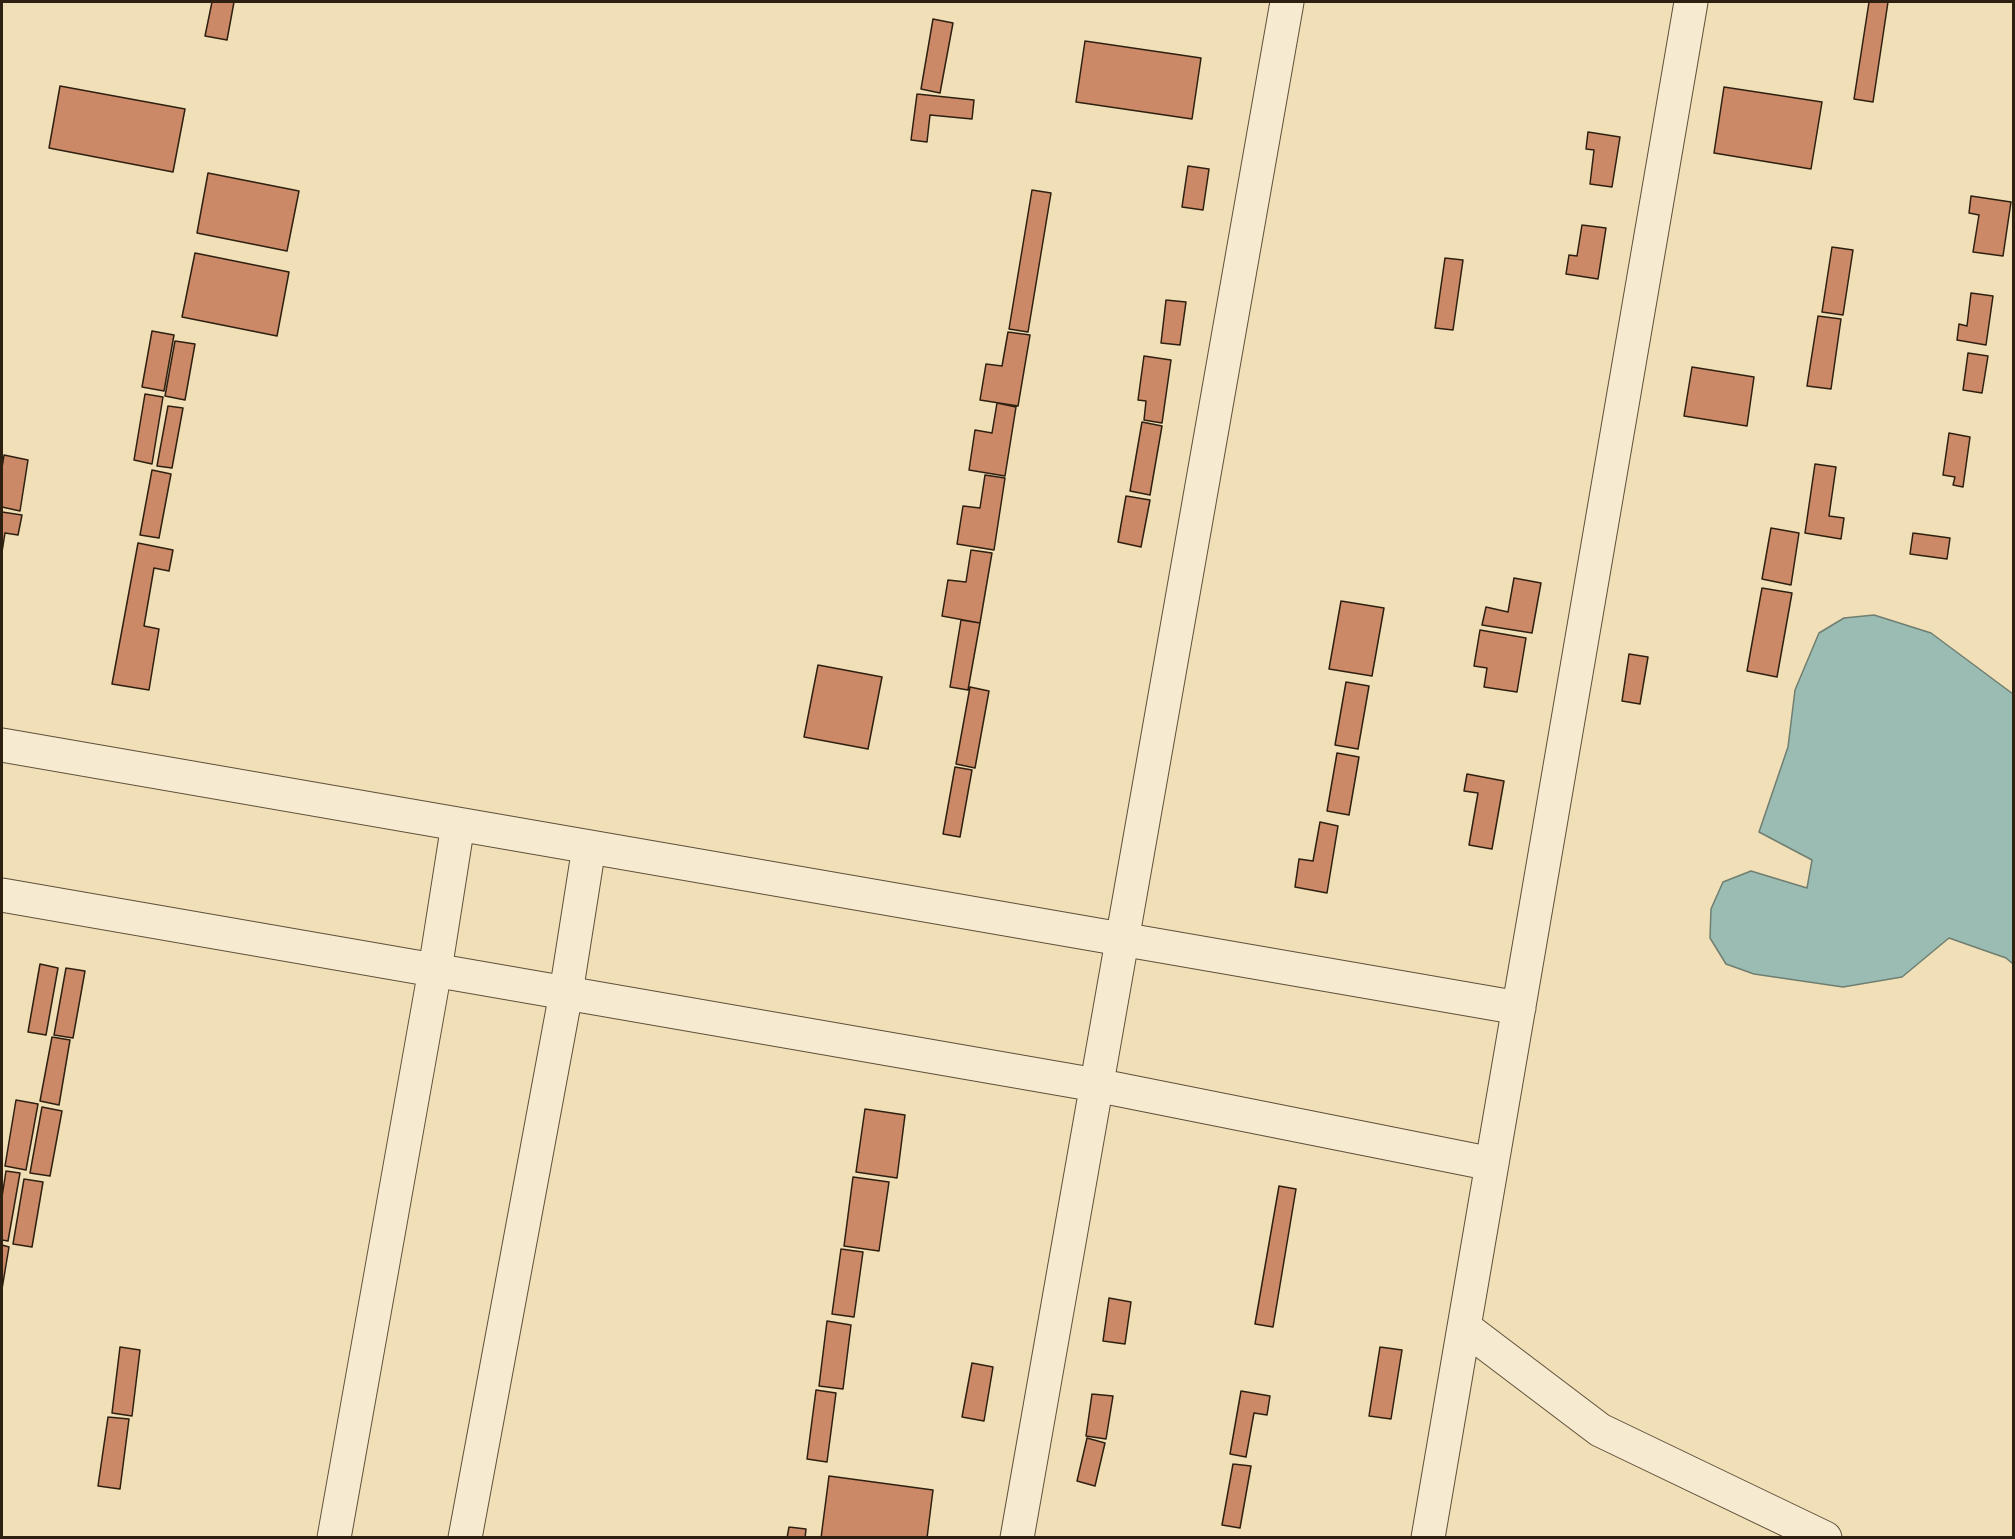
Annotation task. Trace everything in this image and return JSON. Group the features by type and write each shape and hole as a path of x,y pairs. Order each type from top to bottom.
{"street":[{"path":"1017,1538 1287,2"},
{"path":"1428,1538 1690,2"},
{"path":"2,745 1519,1008"},
{"path":"334,1538 435,970 458,824"},
{"path":"465,1538 566,993 589,847"},
{"path":"2,895 1096,1085 1492,1164"},
{"path":"1464,1327 1600,1430 1825,1538"}],"water":[{"path":"1874,615 1931,633 2013,694 2013,964 2006,958 1949,938 1902,977 1843,987 1754,974 1726,964 1710,938 1711,909 1723,882 1751,871 1807,888 1812,860 1759,832 1788,747 1795,690 1819,633 1844,618"}],"building":[{"path":"212,2 234,2 227,40 205,36"},
{"path":"1869,2 1888,2 1873,102 1854,99"},
{"path":"933,19 953,23 940,93 921,89"},
{"path":"1085,41 1201,58 1192,119 1076,102"},
{"path":"60,86 185,109 173,172 49,148"},
{"path":"1724,87 1822,102 1811,169 1714,153"},
{"path":"917,94 974,100 972,119 930,115 927,142 911,140"},
{"path":"1588,132 1620,137 1612,187 1590,184 1594,150 1586,149"},
{"path":"1188,166 1209,169 1203,210 1182,207"},
{"path":"208,173 299,191 287,251 197,233"},
{"path":"1032,190 1051,193 1028,332 1009,329"},
{"path":"1971,196 2011,202 2003,256 1973,252 1979,215 1969,213"},
{"path":"1582,225 1606,228 1598,279 1566,274 1569,255 1577,256"},
{"path":"1832,247 1853,250 1843,315 1822,312"},
{"path":"195,253 289,272 277,336 182,317"},
{"path":"1445,258 1463,260 1453,330 1435,328"},
{"path":"1971,293 1993,296 1986,345 1957,340 1959,324 1967,326"},
{"path":"1166,300 1186,302 1180,345 1161,343"},
{"path":"1818,316 1841,319 1831,389 1807,386"},
{"path":"152,331 174,335 164,391 142,387"},
{"path":"1008,332 1030,335 1018,406 980,400 986,364 1002,366"},
{"path":"175,341 195,344 185,400 165,396"},
{"path":"1968,353 1988,356 1982,393 1963,390"},
{"path":"1144,356 1171,360 1162,423 1144,420 1146,401 1138,400"},
{"path":"1692,367 1754,377 1747,426 1684,416"},
{"path":"145,394 163,397 152,464 134,460"},
{"path":"997,403 1016,407 1005,476 969,470 975,430 992,433"},
{"path":"168,406 183,408 172,468 157,466"},
{"path":"1142,422 1162,426 1150,495 1130,491"},
{"path":"1949,433 1970,437 1963,487 1953,485 1955,477 1943,475"},
{"path":"4,455 28,460 20,511 2,507"},
{"path":"1815,464 1836,467 1829,516 1844,518 1841,539 1805,533"},
{"path":"152,470 171,474 159,538 140,535"},
{"path":"985,475 1005,478 994,550 957,544 963,506 980,508"},
{"path":"1126,496 1150,500 1141,547 1118,542"},
{"path":"2,512 22,515 18,535 5,533 2,552"},
{"path":"1771,528 1799,533 1791,585 1762,579"},
{"path":"1913,533 1950,538 1947,559 1910,554"},
{"path":"138,543 173,550 169,571 154,568 144,626 159,629 149,690 112,684"},
{"path":"971,550 992,553 980,623 942,616 948,580 966,582"},
{"path":"1514,578 1541,583 1532,633 1482,625 1486,607 1508,612"},
{"path":"1762,588 1792,593 1777,677 1747,671"},
{"path":"1341,601 1384,608 1372,676 1329,669"},
{"path":"961,620 980,623 968,690 950,687"},
{"path":"1480,630 1526,638 1517,692 1484,687 1487,668 1474,666"},
{"path":"1629,654 1648,657 1640,704 1622,701"},
{"path":"818,665 882,677 868,749 804,737"},
{"path":"1346,682 1369,686 1358,749 1335,745"},
{"path":"970,687 989,691 975,768 956,764"},
{"path":"1337,753 1359,757 1349,815 1327,811"},
{"path":"955,767 972,770 960,837 943,834"},
{"path":"1467,774 1504,781 1492,849 1469,845 1478,793 1464,791"},
{"path":"1320,822 1338,826 1327,893 1295,887 1299,859 1313,861"},
{"path":"40,964 58,968 46,1035 28,1032"},
{"path":"66,968 85,971 73,1038 54,1035"},
{"path":"52,1037 70,1040 59,1105 40,1101"},
{"path":"16,1100 38,1104 26,1170 5,1166"},
{"path":"42,1107 62,1111 50,1176 30,1173"},
{"path":"865,1109 905,1115 897,1178 856,1172"},
{"path":"6,1171 20,1173 8,1241 2,1240 2,1197"},
{"path":"853,1177 889,1182 879,1251 844,1246"},
{"path":"24,1179 43,1182 32,1247 13,1244"},
{"path":"1279,1186 1296,1189 1273,1327 1255,1324"},
{"path":"2,1245 9,1247 2,1289"},
{"path":"841,1249 863,1252 854,1317 832,1314"},
{"path":"1109,1298 1131,1302 1125,1344 1103,1341"},
{"path":"827,1321 851,1325 843,1389 819,1386"},
{"path":"120,1347 140,1350 132,1416 112,1413"},
{"path":"1380,1347 1402,1350 1391,1419 1369,1416"},
{"path":"972,1363 993,1367 984,1421 962,1417"},
{"path":"816,1390 836,1393 827,1462 807,1459"},
{"path":"1241,1391 1270,1396 1267,1415 1254,1413 1246,1457 1230,1454"},
{"path":"1092,1394 1113,1396 1106,1439 1086,1436"},
{"path":"108,1417 129,1419 120,1489 98,1486"},
{"path":"1087,1438 1105,1443 1095,1486 1077,1481"},
{"path":"1233,1464 1251,1466 1240,1528 1222,1525"},
{"path":"829,1476 933,1490 927,1538 821,1538"},
{"path":"789,1527 806,1529 805,1538 787,1538"}]}
